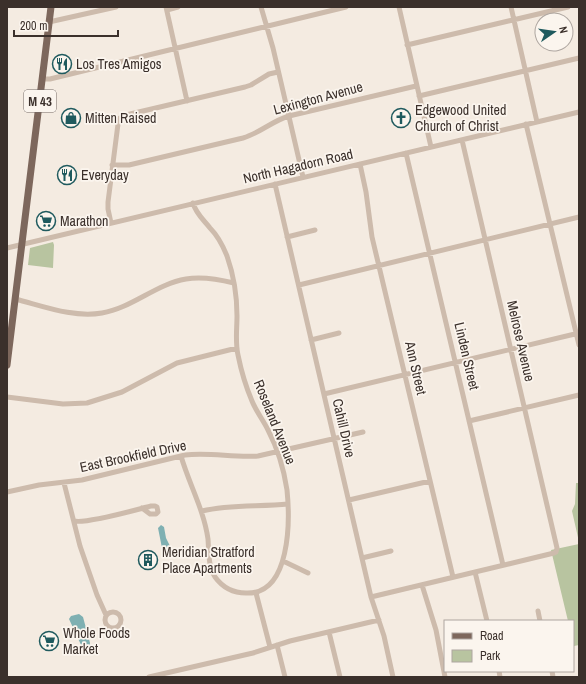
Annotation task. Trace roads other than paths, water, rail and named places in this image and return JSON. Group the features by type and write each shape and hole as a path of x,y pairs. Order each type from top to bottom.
{"main road":[{"name":"M 43","path":"7,365 51,7"}],"street":[{"path":"49,22 116,7"},
{"path":"178,7 166,8 187,101"},
{"path":"261,7 267,26 303,177"},
{"path":"42,79 50,79 346,7"},
{"path":"399,7 431,147"},
{"path":"511,7 537,122"},
{"path":"407,45 568,7"},
{"path":"419,96 579,58"},
{"path":"111,223 108,214 108,202 112,165 120,118 126,115 248,86 269,74 278,72"},
{"name":"Lexington Avenue","path":"112,165 129,165 243,138 258,132 275,121 289,116 416,86"},
{"name":"North Hagadorn Road","path":"7,248 579,112"},
{"path":"526,124 578,333 579,345"},
{"name":"Melrose Avenue","path":"462,140 558,548 554,553 503,565"},
{"name":"Linden Street","path":"406,153 503,565"},
{"name":"Ann Street","path":"360,164 366,192 371,231 453,577"},
{"name":"Cahill Drive","path":"275,184 371,597 379,620 393,677"},
{"name":"Roseland Avenue","path":"193,203 198,214 211,228 220,242 227,257 234,283 236,302 236,348 251,400 278,452 283,470 288,504 288,529 283,561 271,583 256,593"},
{"path":"299,284 579,217"},
{"path":"287,237 315,230"},
{"path":"15,299 66,312 93,314 123,307 174,282 185,279 207,278 234,283"},
{"path":"311,340 339,333"},
{"path":"324,394 578,333"},
{"path":"7,397 52,403 86,403 122,392 177,363 236,348"},
{"path":"470,421 579,395"},
{"name":"East Brookfield Drive","path":"7,492 43,484 82,480 181,456 203,454 247,457 278,452 363,432"},
{"path":"181,456 186,474 202,511 207,530 210,562 215,577 224,586 234,592 256,593 270,648"},
{"path":"349,500 430,481"},
{"path":"64,483 80,546 97,595 106,615"},
{"path":"202,511 229,507 288,504"},
{"path":"74,521 86,521 142,508"},
{"path":"362,558 391,551"},
{"path":"283,561 308,573"},
{"path":"371,597 503,565"},
{"path":"475,572 487,620"},
{"path":"422,585 436,630 444,672"},
{"path":"538,611 540,620"},
{"path":"149,677 379,620"},
{"path":"329,632 340,677"},
{"path":"277,645 285,677"}],"water":[{"path":"161,525 164,527 166,538 171,548 171,552 169,553 162,548 158,528"},
{"path":"79,614 83,617 90,643 89,648 85,649 82,647 69,619 71,616"}],"place":[{"name":"Los Tres Amigos","path":"62,64"},
{"name":"Mitten Raised","path":"71,118"},
{"name":"Edgewood United Church of Christ","path":"401,118"},
{"name":"Everyday","path":"67,175"},
{"name":"Marathon","path":"46,221"},
{"name":"Meridian Stratford Place Apartments","path":"148,560"},
{"name":"Whole Foods Market","path":"49,641"}]}
